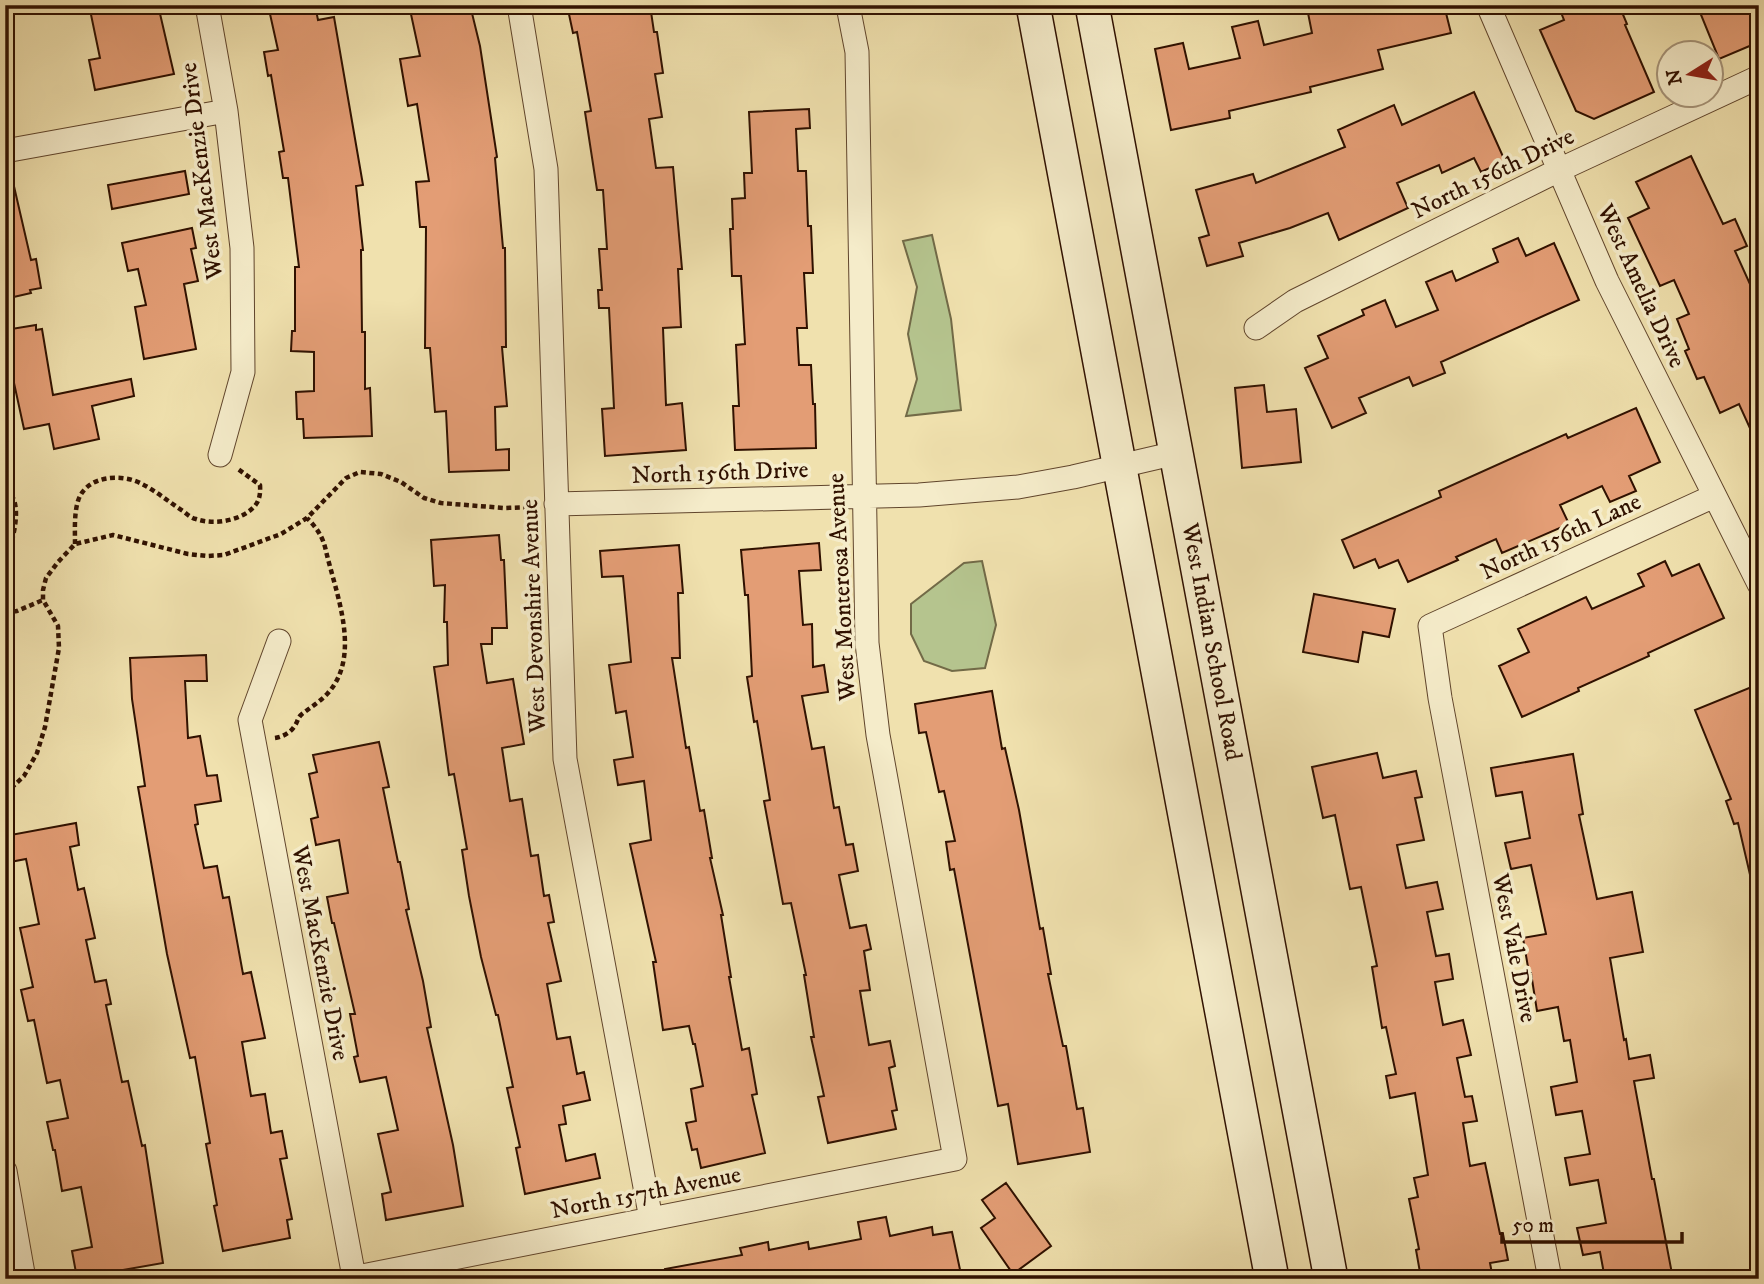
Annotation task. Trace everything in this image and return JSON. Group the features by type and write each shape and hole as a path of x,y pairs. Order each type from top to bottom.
{"main road":[{"path":"1033,5 1272,1279"},
{"name":"West Indian School Road","path":"1092,5 1331,1279"}],"street":[{"name":"West MacKenzie Drive","path":"206,5 226,111 242,248 243,372 220,455"},
{"name":"West Devonshire Avenue","path":"519,5 546,169 565,759 651,1219"},
{"name":"West Amelia Drive","path":"1488,5 1607,281 1759,583"},
{"name":"West Monterosa Avenue","path":"848,6 857,52 867,643 877,735 956,1159"},
{"name":"North 156th Drive","path":"1256,328 1295,301 1559,170 1759,77"},
{"path":"5,151 226,111"},
{"name":"North 156th Drive","path":"556,504 919,495 1018,487 1176,453"},
{"name":"North 156th Lane","path":"1430,626 1714,496"},
{"name":"West Vale Drive","path":"1430,626 1442,712 1550,1279"},
{"name":"West MacKenzie Drive","path":"279,641 250,720 350,1278"},
{"name":"North 157th Avenue","path":"350,1278 956,1159"},
{"path":"5,1171 24,1279"}],"path":[{"path":"75,544 78,499 98,480 114,477 133,479 195,519 218,522 235,519 251,511 260,498 260,485 220,455"},
{"path":"5,794 24,776 37,752 45,727 60,648 58,626 43,600 43,590 46,578 75,544 113,534 188,554 224,555 281,534 307,518 346,478 360,471 381,474 401,482 425,498 441,503 504,508 556,504"},
{"path":"5,489 16,501 16,526 5,566"},
{"path":"254,744 282,737 294,727 298,717 328,693 337,679 344,659 346,634 327,551 316,527 307,518"},
{"path":"5,613 43,600"}],"green space":[{"path":"932,235 951,319 961,410 906,416 917,379 908,334 917,287 903,241"},
{"path":"982,561 996,625 985,668 952,671 924,661 911,634 911,604 964,563"}],"building":[{"path":"89,5 158,5 174,74 95,90 89,60 100,58"},
{"path":"268,5 315,5 318,20 334,17 363,185 356,186 363,250 362,332 365,332 365,389 370,388 372,436 304,438 303,419 297,419 296,392 314,391 314,352 291,351 292,331 295,331 295,267 299,267 288,178 283,178 279,152 284,151 271,75 268,76 264,52 278,50"},
{"path":"409,5 470,5 480,46 497,157 505,248 506,347 502,347 507,406 495,407 496,450 509,449 509,470 449,472 446,411 435,412 430,348 425,348 426,227 420,227 416,182 429,181 417,104 408,106 400,59 420,56"},
{"path":"567,5 650,5 663,73 655,74 662,117 649,119 656,168 673,167 682,269 678,269 681,327 663,328 666,405 682,403 686,450 605,456 602,409 614,408 609,308 599,308 598,290 602,290 599,249 607,249 603,190 597,190 585,112 591,111 577,32 573,33"},
{"path":"1320,5 1444,5 1451,33 1378,50 1383,69 1310,87 1311,92 1229,111 1230,118 1171,130 1155,49 1183,43 1189,69 1240,58 1232,27 1258,21 1264,45 1312,33 1307,8"},
{"path":"1558,5 1619,5 1654,92 1594,119 1576,111 1540,30 1564,20"},
{"path":"1697,5 1759,5 1759,42 1726,56 1726,38 1710,38"},
{"path":"1474,92 1505,161 1481,172 1474,158 1442,173 1439,165 1397,183 1408,208 1339,240 1328,213 1239,243 1243,256 1207,266 1199,238 1209,235 1196,190 1253,174 1256,183 1345,147 1338,130 1394,105 1402,125"},
{"path":"809,109 810,128 796,129 798,171 806,171 813,273 804,273 807,328 797,328 799,365 811,365 816,448 735,450 733,406 739,406 736,345 745,344 741,276 732,276 730,229 733,229 732,199 745,198 744,173 752,173 749,112"},
{"path":"1691,156 1723,224 1735,219 1747,246 1735,251 1759,304 1759,448 1739,404 1720,413 1704,377 1697,379 1685,351 1689,349 1677,319 1689,314 1674,280 1660,286 1628,218 1649,208 1636,182"},
{"path":"185,171 189,194 112,209 108,185"},
{"path":"13,182 31,260 36,259 41,288 5,299 5,183"},
{"path":"192,228 196,248 191,249 198,281 184,284 196,349 144,359 135,307 146,305 138,269 128,271 122,243"},
{"path":"1518,238 1526,256 1554,243 1579,300 1441,362 1445,373 1413,386 1409,377 1359,398 1366,413 1332,428 1305,368 1328,358 1318,336 1364,315 1362,310 1385,300 1396,327 1438,310 1426,282 1452,271 1456,281 1498,262 1493,249"},
{"path":"36,325 36,330 42,329 53,395 131,379 134,396 92,406 99,439 54,449 49,424 24,429 14,383 5,385 5,330"},
{"path":"1264,385 1267,412 1296,409 1301,462 1242,468 1235,388"},
{"path":"1636,408 1660,462 1629,476 1636,491 1610,502 1602,486 1560,505 1569,524 1502,553 1496,539 1456,557 1458,560 1408,582 1398,560 1379,568 1375,559 1354,568 1342,540 1441,497 1439,491 1566,434 1568,438"},
{"path":"499,535 501,560 504,560 507,628 492,628 492,644 481,644 487,683 513,679 524,744 502,748 510,801 522,799 531,856 538,855 544,896 549,895 554,922 548,923 561,981 547,984 557,1039 570,1037 577,1074 584,1072 590,1100 563,1106 566,1124 559,1125 566,1161 595,1154 600,1178 525,1194 516,1148 520,1147 507,1088 513,1087 469,896 462,850 467,849 454,774 449,775 434,667 448,665 447,622 444,622 445,585 434,586 431,540"},
{"path":"819,543 821,570 799,571 803,625 812,624 813,667 824,665 828,692 802,696 812,749 824,747 834,808 839,807 846,845 853,844 858,871 839,875 850,928 866,925 871,949 864,951 870,990 860,991 869,1045 890,1041 895,1066 889,1068 897,1110 892,1111 896,1129 828,1143 818,1097 824,1096 811,1037 814,1037 806,975 791,903 783,904 764,801 770,800 747,677 752,676 748,595 745,595 741,550"},
{"path":"679,545 683,593 678,593 680,658 672,658 686,748 689,747 700,811 704,810 710,858 723,915 729,977 742,1050 749,1048 757,1094 752,1095 765,1153 701,1168 697,1149 692,1150 686,1123 696,1121 691,1089 703,1086 695,1044 689,1026 663,1030 653,962 656,962 630,844 651,840 644,781 618,785 614,760 633,757 626,711 616,713 609,665 631,662 623,576 602,577 600,551"},
{"path":"1665,561 1672,576 1699,564 1724,618 1522,717 1499,666 1529,652 1518,629 1586,597 1592,609 1644,586 1638,574"},
{"path":"1314,594 1395,609 1389,637 1363,632 1358,662 1303,652"},
{"path":"206,655 207,681 185,681 188,738 200,736 207,776 217,775 221,801 195,805 198,824 195,825 204,868 217,866 223,898 229,897 243,974 251,972 265,1038 242,1042 251,1096 265,1094 271,1133 282,1131 287,1158 280,1159 292,1219 287,1220 290,1238 223,1251 206,1144 210,1143 195,1057 190,1058 167,954 138,787 145,786 132,699 130,658"},
{"path":"1759,684 1759,879 1751,879 1738,823 1734,824 1726,801 1731,799 1695,710"},
{"path":"992,691 1002,749 1005,748 1019,810 1040,929 1043,928 1051,974 1048,974 1063,1046 1066,1046 1077,1109 1083,1108 1090,1152 1018,1164 1008,1104 998,1106 954,869 950,870 946,842 955,841 944,791 939,792 926,732 919,733 915,704"},
{"path":"379,742 389,787 383,788 409,909 406,910 423,981 431,1027 427,1028 453,1145 463,1206 386,1220 382,1194 391,1192 378,1134 398,1130 386,1077 360,1082 354,1057 358,1056 350,1014 355,1014 327,897 348,893 339,840 316,845 311,819 318,817 309,774 317,772 313,755"},
{"path":"1377,753 1383,778 1416,771 1422,797 1415,798 1424,840 1397,845 1406,888 1437,882 1443,909 1427,912 1436,956 1449,954 1453,979 1435,982 1443,1025 1463,1020 1471,1055 1457,1058 1465,1097 1472,1096 1477,1121 1463,1123 1470,1166 1485,1163 1508,1260 1490,1263 1493,1279 1445,1279 1444,1274 1421,1278 1416,1250 1419,1249 1409,1199 1418,1197 1414,1178 1428,1175 1415,1093 1390,1098 1386,1076 1396,1074 1386,1027 1382,1028 1372,967 1377,966 1361,887 1350,889 1335,815 1323,818 1312,767"},
{"path":"1573,754 1583,814 1579,815 1597,899 1632,892 1643,952 1610,958 1629,1059 1650,1055 1654,1078 1634,1081 1673,1279 1605,1279 1600,1252 1583,1255 1577,1228 1606,1223 1598,1180 1570,1185 1565,1158 1590,1154 1582,1111 1556,1115 1551,1087 1577,1082 1570,1040 1564,1041 1558,1007 1537,1011 1523,938 1546,934 1531,865 1511,869 1505,843 1530,838 1522,792 1496,796 1491,768"},
{"path":"76,823 79,845 70,847 78,890 84,888 95,938 86,940 95,982 106,980 111,1004 106,1005 122,1082 128,1081 142,1146 145,1145 163,1263 77,1278 72,1251 92,1247 81,1187 62,1191 47,1122 68,1118 60,1080 47,1083 34,1020 28,1021 21,990 33,987 20,928 39,924 26,859 5,863 5,836"},
{"path":"1006,1183 1051,1246 1013,1274 981,1228 995,1218 982,1200"},
{"path":"886,1217 890,1236 932,1227 933,1235 952,1232 962,1279 666,1279 665,1269 742,1255 740,1248 768,1242 769,1250 808,1242 809,1249 861,1239 858,1222"}]}
